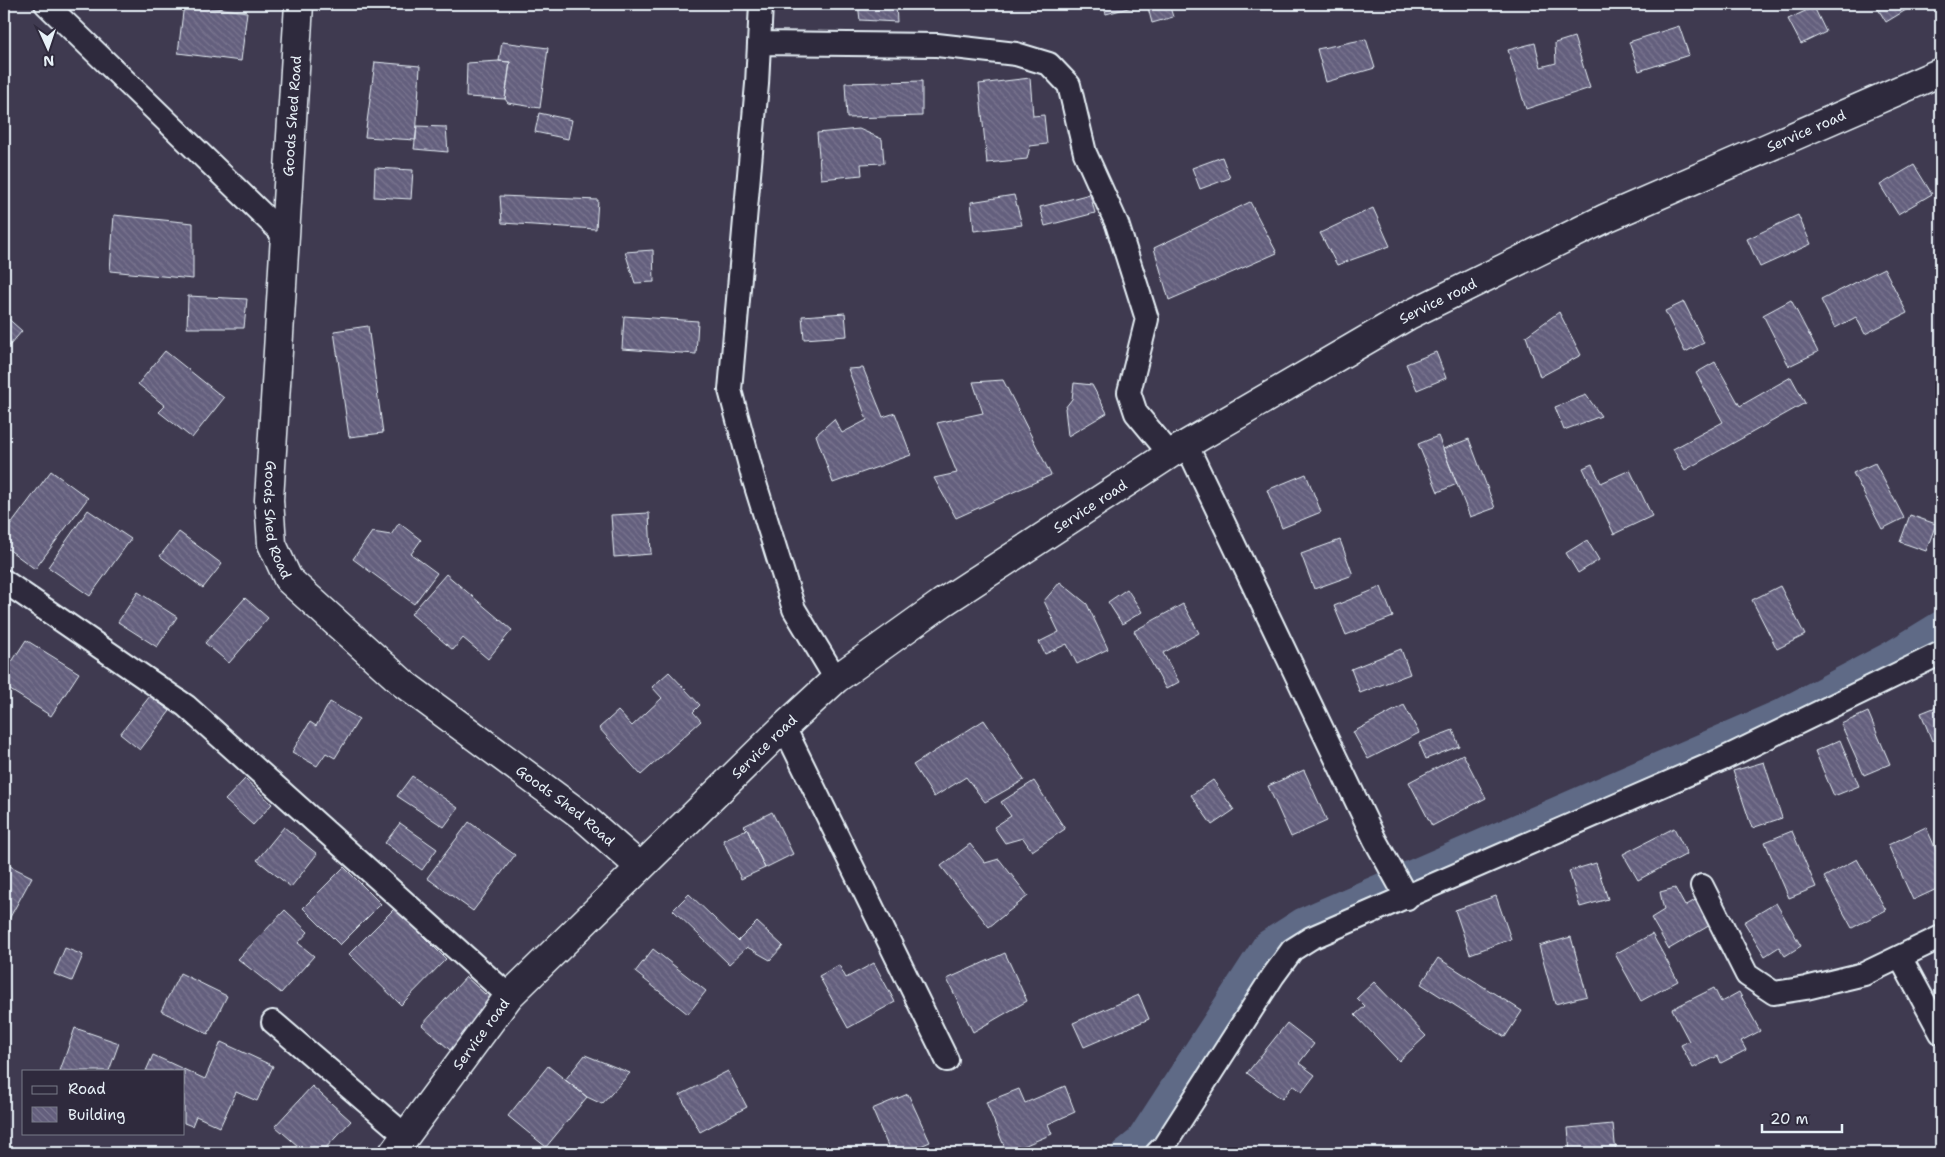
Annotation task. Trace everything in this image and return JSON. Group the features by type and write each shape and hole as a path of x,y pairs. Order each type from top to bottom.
{"street":[{"path":"46,4 285,236"},
{"name":"Goods Shed Road","path":"299,4 269,500 272,544 288,579 404,684 581,815 640,867"},
{"path":"761,4 757,84 730,390 753,477 794,609 836,679"},
{"path":"759,43 937,44 1016,54 1049,64 1069,85 1085,153 1117,224 1147,318 1129,392 1136,413 1178,449 1375,840 1405,895"},
{"name":"Service road","path":"399,1145 509,996 784,727 836,679 942,603 1178,449 1409,315 1606,218 1941,72"},
{"path":"4,581 186,706 509,996"},
{"path":"1157,1153 1164,1146 1273,976 1292,950 1311,938 1405,895 1723,759 1941,652"},
{"path":"784,727 947,1060"},
{"path":"1702,886 1747,975 1774,993 1806,988 1864,974 1941,938"},
{"path":"1900,957 1941,1033"},
{"path":"273,1022 399,1145"}],"building":[{"path":"184,4 247,12 241,61 178,53"},
{"path":"858,4 896,4 897,22 860,20"},
{"path":"1103,4 1143,4 1106,14"},
{"path":"1147,4 1169,4 1173,17 1152,23"},
{"path":"1875,4 1916,4 1886,22"},
{"path":"1814,7 1826,32 1801,44 1788,19"},
{"path":"1679,26 1689,55 1639,71 1629,42"},
{"path":"1574,37 1590,88 1526,109 1508,50 1535,43 1541,67 1556,63 1555,43"},
{"path":"1366,39 1375,68 1326,82 1317,49"},
{"path":"502,42 548,48 540,108 508,103 505,99 510,62 499,61"},
{"path":"375,62 420,66 416,140 365,137"},
{"path":"510,62 505,99 466,97 467,63"},
{"path":"1030,78 1033,116 1044,115 1047,144 1030,146 1027,159 987,163 979,84"},
{"path":"922,81 922,116 847,118 845,83"},
{"path":"539,113 572,120 568,139 535,132"},
{"path":"417,126 446,127 448,152 414,149"},
{"path":"859,129 882,139 884,163 861,164 862,175 821,179 817,133"},
{"path":"1222,157 1230,178 1200,189 1192,168"},
{"path":"1914,165 1932,194 1898,214 1880,185"},
{"path":"375,168 413,170 411,199 374,197"},
{"path":"1090,194 1095,213 1045,226 1040,207"},
{"path":"1014,195 1022,225 974,231 971,202"},
{"path":"500,196 598,200 596,229 502,223"},
{"path":"1250,202 1277,253 1169,300 1154,248"},
{"path":"1373,208 1390,246 1337,265 1320,233"},
{"path":"114,215 193,223 193,279 110,271"},
{"path":"1798,215 1811,244 1760,267 1747,239"},
{"path":"653,250 654,282 635,283 625,252"},
{"path":"1884,268 1907,313 1865,334 1856,317 1835,328 1821,300"},
{"path":"188,296 247,299 244,328 187,328"},
{"path":"1791,300 1818,352 1789,366 1763,315"},
{"path":"1684,302 1704,343 1685,352 1665,311"},
{"path":"1559,312 1581,355 1540,377 1526,336"},
{"path":"845,313 847,336 804,339 802,316"},
{"path":"4,315 22,331 4,352"},
{"path":"624,316 698,321 696,354 622,349"},
{"path":"368,326 383,433 349,437 334,331"},
{"path":"165,351 224,398 192,438 159,412 165,406 138,384"},
{"path":"1436,352 1446,378 1417,390 1406,364"},
{"path":"1715,362 1740,406 1791,377 1805,403 1685,470 1673,449 1723,422 1696,373"},
{"path":"863,368 883,417 895,413 911,455 833,483 816,435 834,419 842,433 867,420 848,369"},
{"path":"1003,380 1051,475 956,518 934,478 957,473 937,423 983,413 973,382"},
{"path":"1074,383 1092,385 1107,413 1068,436 1065,408 1072,399"},
{"path":"1586,395 1601,416 1564,430 1555,407"},
{"path":"1438,436 1457,484 1438,492 1418,444"},
{"path":"1469,439 1495,508 1470,517 1443,449"},
{"path":"1875,463 1904,518 1882,529 1853,473"},
{"path":"1592,464 1601,483 1630,470 1652,516 1614,534 1583,468"},
{"path":"51,471 88,498 35,569 4,546 4,534"},
{"path":"1306,474 1321,512 1282,528 1267,490"},
{"path":"88,510 131,539 90,596 48,567"},
{"path":"649,513 651,554 614,557 611,515"},
{"path":"1910,515 1936,524 1926,551 1900,542"},
{"path":"399,523 421,540 411,554 437,573 414,604 353,559 372,532 391,535"},
{"path":"179,532 222,564 203,588 160,556"},
{"path":"1340,540 1353,575 1314,589 1301,554"},
{"path":"1587,540 1599,560 1578,573 1566,553"},
{"path":"446,574 512,630 488,659 463,638 453,650 411,614"},
{"path":"1060,582 1087,604 1108,649 1077,664 1067,644 1045,654 1039,642 1059,632 1044,601"},
{"path":"1780,586 1805,635 1777,649 1752,600"},
{"path":"1381,587 1393,617 1346,635 1334,606"},
{"path":"1127,589 1142,612 1122,624 1108,602"},
{"path":"138,592 177,617 157,647 118,622"},
{"path":"245,598 268,618 229,663 205,643"},
{"path":"1183,604 1199,633 1163,653 1179,682 1166,689 1134,631"},
{"path":"26,640 79,673 51,716 4,686 4,674"},
{"path":"1401,649 1410,674 1360,693 1351,669"},
{"path":"669,672 700,705 693,712 701,721 641,775 599,728 618,711 632,726 662,698 652,687"},
{"path":"150,696 170,711 140,750 120,734"},
{"path":"330,702 359,719 335,758 326,753 317,766 292,752 310,722 316,726"},
{"path":"1404,705 1419,733 1368,759 1353,732"},
{"path":"1941,705 1941,738 1932,741 1921,713"},
{"path":"1868,712 1890,764 1864,775 1841,724"},
{"path":"984,720 1024,780 985,802 966,777 934,797 913,765"},
{"path":"1453,730 1459,746 1426,759 1419,743"},
{"path":"1840,740 1859,786 1834,796 1815,751"},
{"path":"1463,754 1486,798 1432,826 1409,782"},
{"path":"1764,762 1782,818 1752,828 1733,771"},
{"path":"1304,770 1327,821 1291,837 1268,786"},
{"path":"412,776 458,808 444,827 397,796"},
{"path":"245,779 272,804 253,825 225,800"},
{"path":"1213,780 1234,810 1212,825 1191,795"},
{"path":"1034,781 1065,829 1032,851 1023,838 1005,843 994,827 1011,816 1001,802"},
{"path":"772,812 793,854 765,868 744,826"},
{"path":"469,822 515,855 473,911 427,878"},
{"path":"400,823 437,849 422,870 385,843"},
{"path":"284,827 317,854 291,887 257,860"},
{"path":"1926,827 1941,861 1941,887 1913,900 1888,845"},
{"path":"1674,828 1687,854 1638,880 1623,854"},
{"path":"747,829 765,868 741,879 723,840"},
{"path":"1792,831 1816,887 1789,898 1765,842"},
{"path":"970,844 985,863 999,859 1028,896 989,927 941,866"},
{"path":"1857,859 1886,910 1852,928 1824,877"},
{"path":"1596,863 1608,899 1580,907 1569,871"},
{"path":"8,865 32,877 9,919 4,917 4,872"},
{"path":"344,867 381,904 340,945 303,908"},
{"path":"1675,888 1685,906 1697,899 1712,924 1669,949 1651,918 1664,910 1660,892"},
{"path":"689,894 738,941 757,922 783,946 770,960 747,947 729,964 673,910"},
{"path":"1496,896 1511,939 1470,954 1455,910"},
{"path":"1776,903 1801,946 1785,956 1779,947 1765,956 1744,922"},
{"path":"395,908 446,959 401,1005 349,954"},
{"path":"285,910 308,932 298,943 314,956 281,993 238,959"},
{"path":"1652,934 1678,981 1641,1001 1615,954"},
{"path":"1571,937 1587,996 1555,1004 1539,946"},
{"path":"65,948 83,955 72,981 54,974"},
{"path":"653,949 706,991 688,1014 635,972"},
{"path":"1005,953 1027,1001 973,1032 947,979"},
{"path":"1438,958 1522,1011 1505,1037 1421,984"},
{"path":"874,963 895,1002 848,1028 819,976 839,965 846,978"},
{"path":"180,973 227,996 208,1034 161,1011"},
{"path":"466,977 494,1002 450,1050 422,1025"},
{"path":"1374,982 1426,1036 1399,1061 1355,1015 1365,1006 1357,998"},
{"path":"1714,988 1721,1002 1739,992 1760,1031 1741,1041 1746,1050 1721,1063 1718,1056 1693,1068 1681,1045 1689,1041 1672,1009"},
{"path":"1139,995 1149,1019 1084,1047 1073,1023"},
{"path":"1287,1023 1314,1044 1299,1063 1315,1075 1302,1092 1293,1085 1282,1099 1247,1073"},
{"path":"75,1028 119,1043 109,1070 60,1070"},
{"path":"221,1042 273,1066 257,1101 236,1092 220,1127 196,1116 192,1126 185,1123 185,1070 146,1070 153,1055 205,1079"},
{"path":"585,1055 630,1073 602,1104 587,1097 565,1080"},
{"path":"548,1066 587,1097 546,1147 508,1116"},
{"path":"728,1071 747,1107 700,1132 680,1095"},
{"path":"312,1086 351,1121 321,1153 306,1153 275,1126"},
{"path":"1065,1086 1075,1112 1048,1124 1052,1134 1007,1153 986,1102 1019,1089 1025,1103"},
{"path":"908,1094 930,1142 904,1153 891,1153 872,1109"},
{"path":"1613,1124 1616,1153 1570,1153 1568,1128"}],"waterway":[{"path":"1125,1153 1140,1141 1267,945 1303,922 1780,714 1892,655 1941,625"}]}
